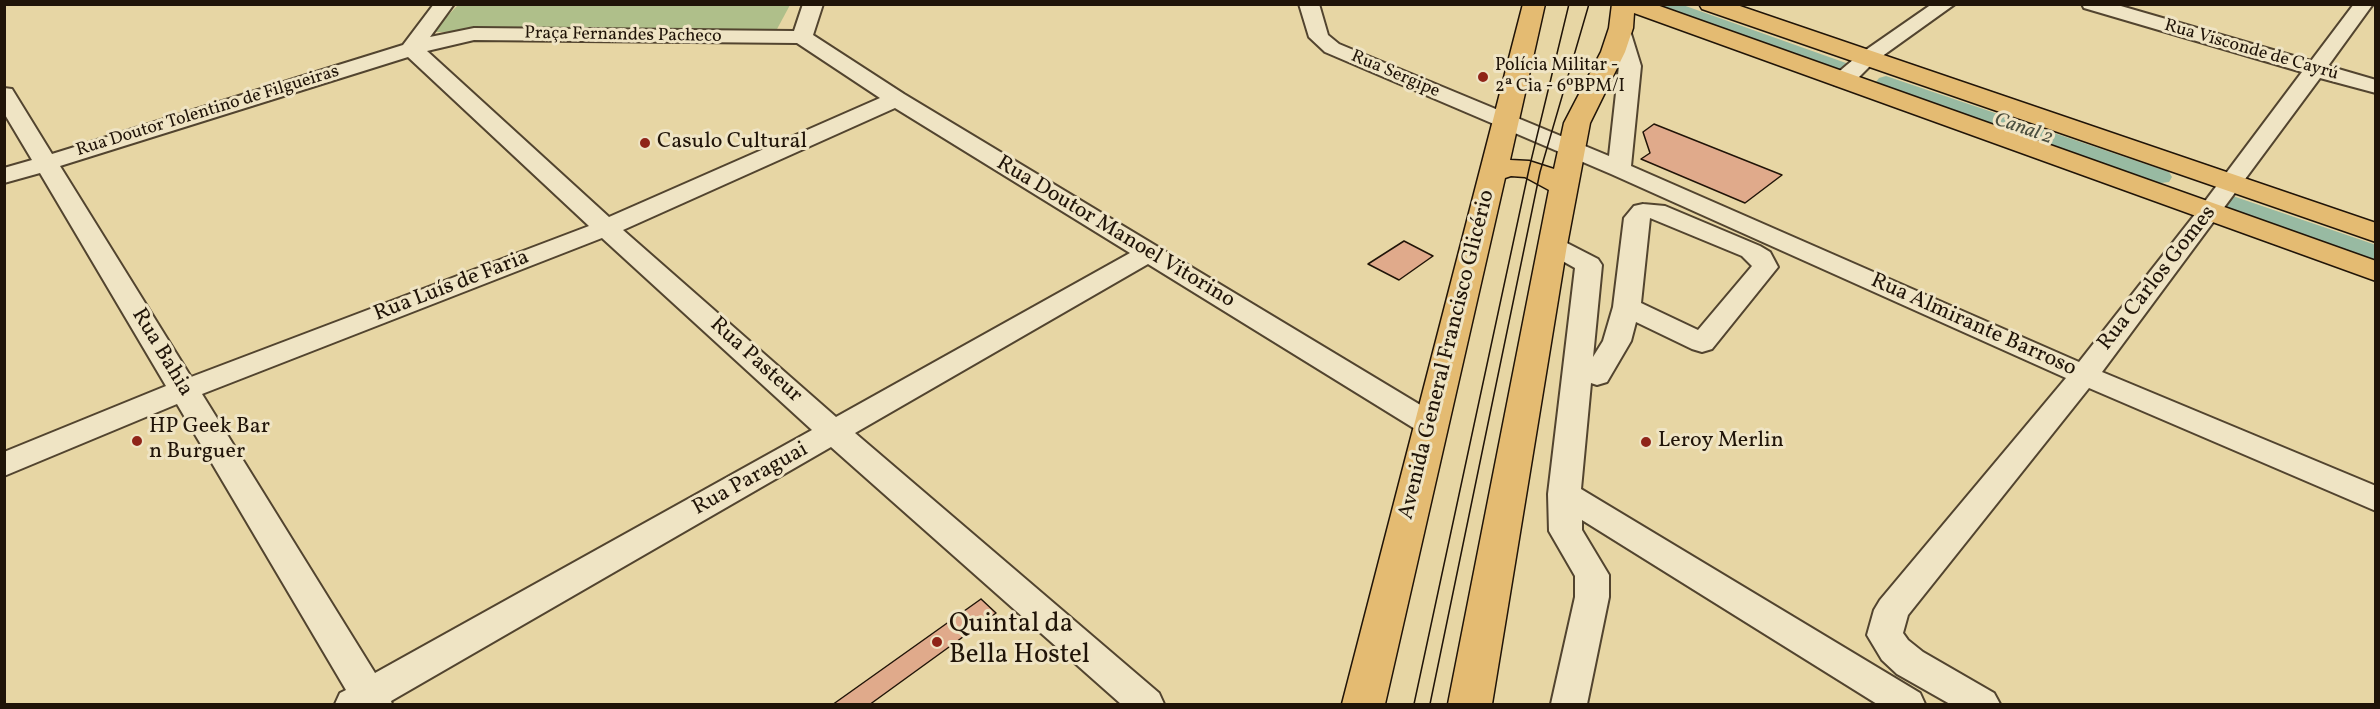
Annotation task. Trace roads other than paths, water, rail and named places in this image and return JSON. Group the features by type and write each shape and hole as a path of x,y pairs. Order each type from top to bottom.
{"main road":[{"name":"Avenida General Francisco Glicério","path":"1363,705 1534,4"},
{"path":"1631,4 2376,272"},
{"path":"1710,4 2376,233"},
{"path":"1470,705 1571,150 1580,113 1613,52 1622,16"},
{"path":"1493,173 1510,168 1529,170 1548,176 1564,187"}],"street":[{"path":"411,48 445,4"},
{"path":"802,37 813,4"},
{"name":"Rua Sergipe","path":"1309,4 1319,37 1332,48 1571,150"},
{"path":"1843,80 1867,58 1946,4"},
{"name":"Rua Visconde de Cayrú","path":"2091,4 2376,87"},
{"name":"Rua Carlos Gomes","path":"1981,705 1910,663 1895,651 1885,635 1892,610 2084,375 2231,184 2364,4"},
{"path":"1619,169 1629,66 1622,16"},
{"name":"Praça Fernandes Pacheco","path":"411,48 474,34 802,37"},
{"name":"Rua Doutor Manoel Vitorino","path":"802,37 896,99 1431,425"},
{"name":"Rua Doutor Tolentino de Filgueiras","path":"4,177 411,48"},
{"name":"Rua Pasteur","path":"411,48 606,228 835,433 1146,705"},
{"name":"Rua Bahia","path":"4,94 184,390 365,702"},
{"name":"Rua Luís de Faria","path":"4,465 184,390 606,228 896,99"},
{"name":"Rua Almirante Barroso","path":"1571,150 1619,169 2084,375 2376,499"},
{"path":"1597,375 1617,341 1627,307 1637,218 1643,212 1656,211 1751,251 1761,258 1765,267 1702,343 1627,307"},
{"path":"1552,245 1589,265 1564,495 1566,531 1592,575 1592,597 1569,705"},
{"name":"Rua Paraguai","path":"365,702 1148,253"},
{"path":"1564,495 1908,705"}],"waterway":[{"name":"Canal 2","path":"1662,4 1839,67"},
{"name":"Canal 2","path":"1886,82 2161,177"},
{"name":"Canal 2","path":"2224,200 2376,253"}],"tram line":[{"path":"1414,704 1529,169 1569,4"},
{"path":"1430,704 1540,172 1589,4"}],"place":[{"name":"Polícia Militar - 2ª Cia - 6ºBPM/I","path":"1483,77"},
{"name":"Casulo Cultural","path":"645,143"},
{"name":"HP Geek Bar n Burguer","path":"137,441"},
{"name":"Leroy Merlin","path":"1646,442"},
{"name":"Quintal da Bella Hostel","path":"937,642"}]}
